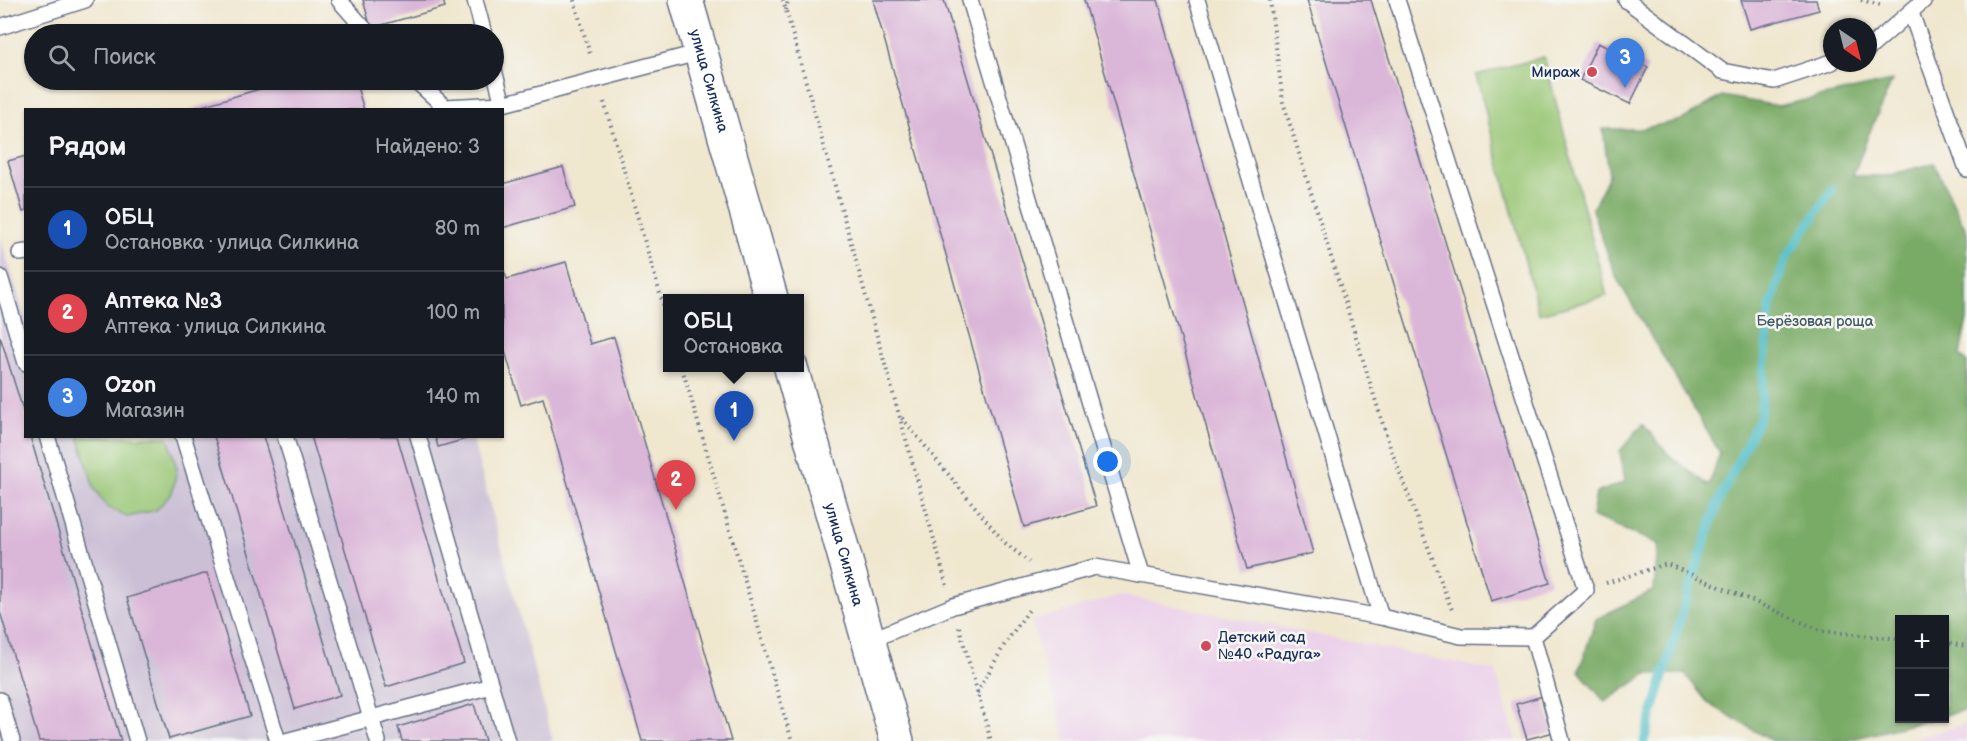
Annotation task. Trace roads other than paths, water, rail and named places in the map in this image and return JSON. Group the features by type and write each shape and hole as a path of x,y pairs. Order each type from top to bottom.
{"main road":[{"name":"улица Силкина","path":"687,0 770,294"},
{"name":"улица Силкина","path":"792,372 897,741"}],"lane":[{"path":"0,27 85,0"},
{"path":"339,0 360,24"},
{"path":"475,0 481,24"},
{"path":"970,0 1141,575"},
{"path":"1197,0 1381,617"},
{"path":"868,641 953,606 1095,567 1381,617 1461,636 1533,637 1586,590 1397,0"},
{"path":"1626,0 1722,71 1774,81 1823,65"},
{"path":"1877,41 1924,0"},
{"path":"1911,13 1967,169"},
{"path":"425,90 442,108 503,104 701,52"},
{"path":"499,90 503,104"},
{"path":"0,277 24,356"},
{"path":"48,438 137,741"},
{"path":"184,438 278,741"},
{"path":"286,438 378,741"},
{"path":"419,438 507,741"},
{"path":"1533,637 1562,741"},
{"path":"288,741 491,686"},
{"path":"0,700 12,741"}],"waterway":[{"path":"1644,741 1718,503 1760,416 1770,307 1786,258 1832,190"}],"place":[{"name":"Мираж","path":"1592,72"},
{"name":"Ozon","path":"1625,88"},
{"name":"ОБЦ","path":"734,441"},
{"name":"Аптека №3","path":"676,510"},
{"name":"Детский сад №40 «Радуга»","path":"1206,646"}],"park label":[{"name":"Берёзовая роща","path":"1815,321"}]}
